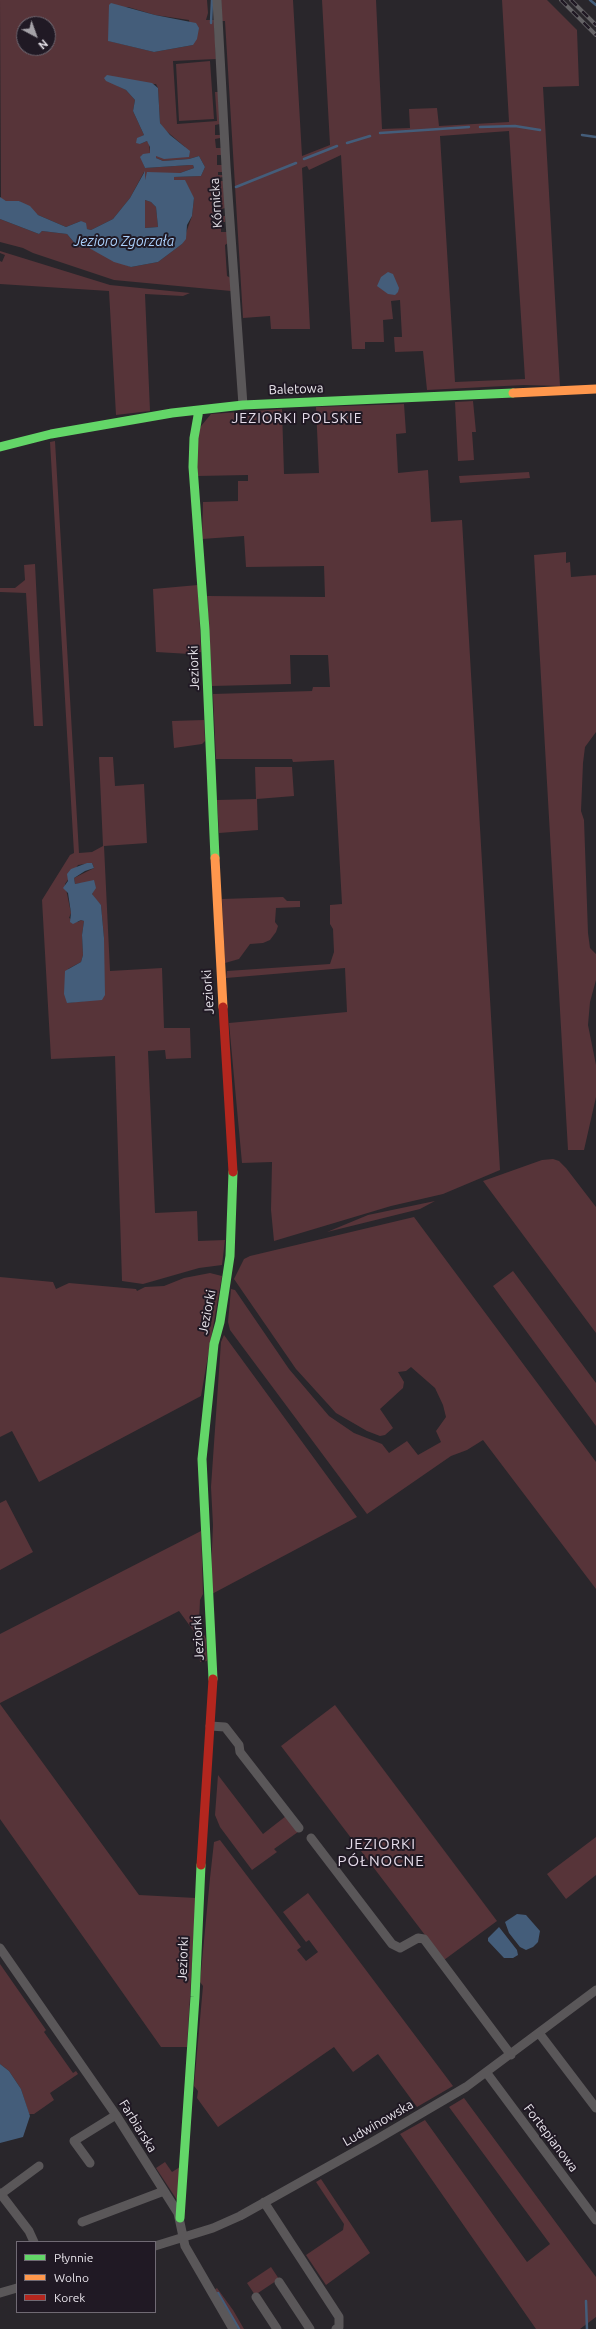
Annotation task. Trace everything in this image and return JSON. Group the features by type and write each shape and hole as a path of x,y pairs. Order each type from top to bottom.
{"street":[{"name":"Kórnicka","path":"217,0 226,166 243,404"},
{"name":"Baletowa","path":"0,446 51,434 243,404 596,389"},
{"name":"Jeziorki","path":"180,2218 195,1997 205,1779 208,1761 213,1662 202,1459 214,1344 220,1322 230,1256 233,1182 231,1117 219,950 205,630 193,467 194,438 199,410"},
{"path":"210,1726 225,1727 239,1745 240,1752 299,1828"},
{"path":"312,1838 392,1944 400,1948 418,1938 424,1939 511,2055"},
{"name":"Farbiarska","path":"0,1948 116,2115 164,2191 180,2218 185,2246 233,2329"},
{"name":"Ludwinowska","path":"156,2246 213,2228 264,2202 374,2141 466,2087 511,2055 596,1990"},
{"path":"539,2033 596,2108"},
{"name":"Fortepianowa","path":"486,2072 596,2220"},
{"path":"90,2163 71,2138 116,2115"},
{"path":"34,2241 29,2231 1,2193 39,2166"},
{"path":"82,2222 164,2191"},
{"path":"264,2202 339,2317 339,2326 336,2329"},
{"path":"279,2282 310,2329"},
{"path":"0,2293 16,2288"},
{"path":"256,2298 277,2329"}],"shaded area":[{"path":"0,0 207,0 208,13 206,20 214,20 216,59 173,61 177,124 217,121 215,92 218,92 220,124 215,125 215,135 220,135 220,138 215,139 216,148 221,148 221,155 217,155 217,165 222,165 223,172 218,172 218,175 223,175 223,177 218,178 218,181 223,181 226,208 220,209 221,216 225,216 225,222 221,222 221,232 227,232 228,243 225,245 227,276 231,278 231,291 114,280 33,253 23,248 0,242 0,219 39,234 42,231 67,234 78,247 89,248 131,267 158,262 182,244 192,216 194,198 174,180 174,177 201,176 205,167 199,156 189,159 163,161 156,158 156,155 185,147 164,129 160,123 158,88 156,84 118,86 126,90 135,100 133,111 144,135 140,137 140,144 147,141 149,143 150,153 142,160 145,168 193,165 194,168 180,173 147,175 145,181 144,172 130,198 113,219 91,230 87,229 81,221 66,227 38,215 19,201 6,201 1,199","holes":["128,7 155,15 189,20 193,45 154,52 109,41 111,12"]},
{"path":"221,0 293,0 302,156 330,145 322,0 376,0 382,129 410,128 409,109 437,108 439,126 509,122 502,0 547,0 577,30 579,86 543,87 560,386 524,385 427,390 423,351 395,352 394,337 402,337 400,300 391,301 393,319 383,320 384,342 365,342 365,349 352,349 341,155 309,170 307,166 302,168 310,329 271,329 270,316 243,318 225,21 222,21","holes":["509,131 525,379 455,382 440,136"]},
{"path":"210,61 214,119 179,121 176,64"},
{"path":"145,200 151,202 156,207 158,227 145,228"},
{"path":"0,251 110,285 190,293 183,296 145,294 150,411 116,415 109,291 0,284 0,261 2,262 5,255 0,253"},
{"path":"473,401 476,432 472,432 474,460 458,461 455,402"},
{"path":"404,404 406,433 396,434 398,473 428,470 431,522 462,520 500,1170 443,1194 391,1206 274,1241 271,1210 272,1162 242,1163 229,1023 347,1012 345,968 226,978 227,971 330,964 334,952 333,929 330,924 330,905 342,904 334,760 293,762 292,759 216,759 213,694 312,691 313,687 330,687 328,655 290,655 291,684 212,686 207,596 325,597 324,566 246,567 244,536 202,539 203,502 238,501 238,481 248,481 248,475 197,476 197,431 211,414 282,409 284,474 319,473 316,407"},
{"path":"55,441 79,853 92,852 103,846 99,757 113,757 115,786 144,784 147,843 104,846 110,971 162,968 164,1028 190,1028 191,1058 166,1059 165,1050 148,1051 155,1213 197,1211 198,1241 225,1240 222,1265 199,1268 143,1284 122,1281 115,1056 51,1059 42,900 70,855 74,853 50,442","holes":["92,863 94,868 74,878 75,884 82,883 94,890 92,894 101,905 104,938 100,999 67,1003 68,969 81,962 83,955 82,935 84,921 81,920 78,922 69,918 71,913 65,884 78,865"]},
{"path":"529,472 530,478 460,483 459,476"},
{"path":"566,552 566,563 570,562 571,577 596,575 596,732 585,747 581,811 584,820 588,933 590,948 596,954 596,980 590,1002 588,1025 596,1065 596,1097 584,1150 568,1150 534,555"},
{"path":"35,564 43,726 34,726 26,593 0,592 0,588 15,588 25,580 24,565"},
{"path":"198,585 201,652 190,654 156,652 153,589"},
{"path":"204,720 205,741 202,744 174,748 172,721"},
{"path":"255,767 292,767 294,796 257,799 258,830 219,833 217,800 256,799"},
{"path":"283,897 287,901 300,901 300,907 276,908 275,922 278,926 276,932 270,940 263,943 250,944 239,959 225,963 222,899"},
{"path":"553,1159 559,1161 566,1168 596,1207 596,1333 483,1181 542,1160"},
{"path":"435,1201 420,1209 327,1232 368,1215"},
{"path":"414,1217 596,1462 596,1589 483,1440 467,1450 451,1456 367,1514 230,1330 228,1322 231,1289 235,1290 289,1369 329,1416 354,1433 382,1444 389,1453 407,1441 418,1455 441,1442 436,1431 446,1417 443,1405 435,1388 411,1367 406,1371 398,1372 404,1382 403,1388 380,1409 393,1428 385,1435 380,1436 367,1431 336,1413 296,1369 234,1279 244,1259 250,1256"},
{"path":"513,1271 596,1383 596,1426 493,1286"},
{"path":"210,1273 222,1276 201,1396 39,1482 12,1431 0,1437 0,1277 53,1282 56,1289 69,1283 136,1289 137,1291 145,1287 164,1286 184,1278"},
{"path":"224,1335 357,1517 210,1595 213,1525 211,1487 221,1342"},
{"path":"6,1500 33,1552 0,1570 0,1503"},
{"path":"201,1531 203,1594 200,1600 199,1623 206,1639 207,1661 200,1662 198,1637 179,1611 0,1703 0,1634"},
{"path":"0,1704 139,1895 196,1898 187,2047 161,2047 0,1819"},
{"path":"335,1705 497,1921 444,1960 281,1746"},
{"path":"218,1775 263,1834 286,1816 298,1832 274,1849 277,1852 252,1870 220,1827 215,1815"},
{"path":"596,1837 596,1875 566,1899 547,1874"},
{"path":"220,1840 301,1947 297,1950 306,1961 318,1952 309,1940 306,1942 283,1912 308,1893 453,2086 417,2107 378,2054 353,2072 334,2047 218,2127 197,2098 198,2091 194,2086 203,1986 200,1982 210,1878 214,1842"},
{"path":"0,1964 46,2030 44,2032 73,2073 76,2071 78,2074 50,2093 54,2100 34,2114 29,2114 21,2089 9,2071 0,2064"},
{"path":"464,2098 596,2277 596,2317 580,2329 536,2329 400,2134 425,2120 527,2262 550,2244 449,2107"},
{"path":"165,2162 172,2172 180,2167 177,2200 156,2168"},
{"path":"321,2179 370,2253 326,2285 306,2255 343,2230 344,2224 316,2182"},
{"path":"271,2267 279,2279 255,2295 247,2283"},
{"path":"217,2288 233,2310 244,2329 236,2329 214,2290"}],"water":[{"path":"111,3 155,15 196,23 199,28 197,39 193,45 154,52 108,41 109,5"},
{"name":"Jezioro Zgorzała","path":"107,75 152,83 158,88 160,123 170,135 190,151 189,157 164,159 156,156 156,158 163,161 189,159 199,156 205,167 201,176 174,177 174,180 185,180 194,198 192,216 187,225 186,239 182,244 158,262 131,267 114,262 89,248 78,247 67,234 42,231 39,234 0,219 0,197 6,201 19,201 30,206 38,215 66,227 81,221 86,223 87,229 91,230 113,219 130,198 145,171 145,180 147,172 180,173 194,168 193,165 190,165 145,168 140,157 143,154 150,153 150,147 147,141 140,144 136,143 137,138 144,135 133,111 135,100 126,90 106,81 104,78","holes":["145,200 151,202 156,207 158,227 145,228"]},
{"path":"388,272 393,274 399,288 395,295 388,294 377,286 381,277"},
{"path":"87,863 92,863 94,868 85,871 74,878 75,884 94,880 96,888 92,894 101,905 104,938 105,995 102,1000 67,1003 64,994 65,971 81,962 83,955 82,935 84,921 81,920 73,924 70,922 71,913 68,893 63,888 68,881 67,874 71,869"},
{"path":"517,1914 526,1915 540,1931 538,1942 533,1947 526,1950 520,1947 509,1933 505,1922"},
{"path":"499,1927 517,1950 518,1955 513,1958 504,1958 488,1941 488,1938"},
{"path":"0,2064 9,2071 21,2089 30,2116 23,2137 0,2143"}],"waterway":[{"path":"211,23 212,0"},
{"path":"590,0 596,5"},
{"path":"480,127 515,126 540,130"},
{"path":"380,133 469,127"},
{"path":"582,135 596,137"},
{"path":"347,143 370,136"},
{"path":"304,159 337,146"},
{"path":"236,187 296,163"},
{"path":"218,2293 239,2329"},
{"path":"586,2301 587,2329"}],"railway":[{"path":"561,0 596,35"},
{"path":"571,0 596,25"}],"traffic: fast":[{"path":"0,447 51,434 172,413 243,405 513,393"},
{"path":"199,410 194,438 193,467 205,630 215,858"},
{"path":"213,1679 202,1459 214,1344 220,1322 230,1256 233,1172"},
{"path":"180,2218 195,1997 201,1865"}],"traffic: slow":[{"path":"513,393 596,389"},
{"path":"215,858 223,1007"}],"traffic: jam":[{"path":"223,1007 233,1172"},
{"path":"201,1865 213,1679"}],"district":[{"name":"JEZIORKI POLSKIE","path":"297,418"},
{"name":"JEZIORKI PÓŁNOCNE","path":"381,1852"}]}
